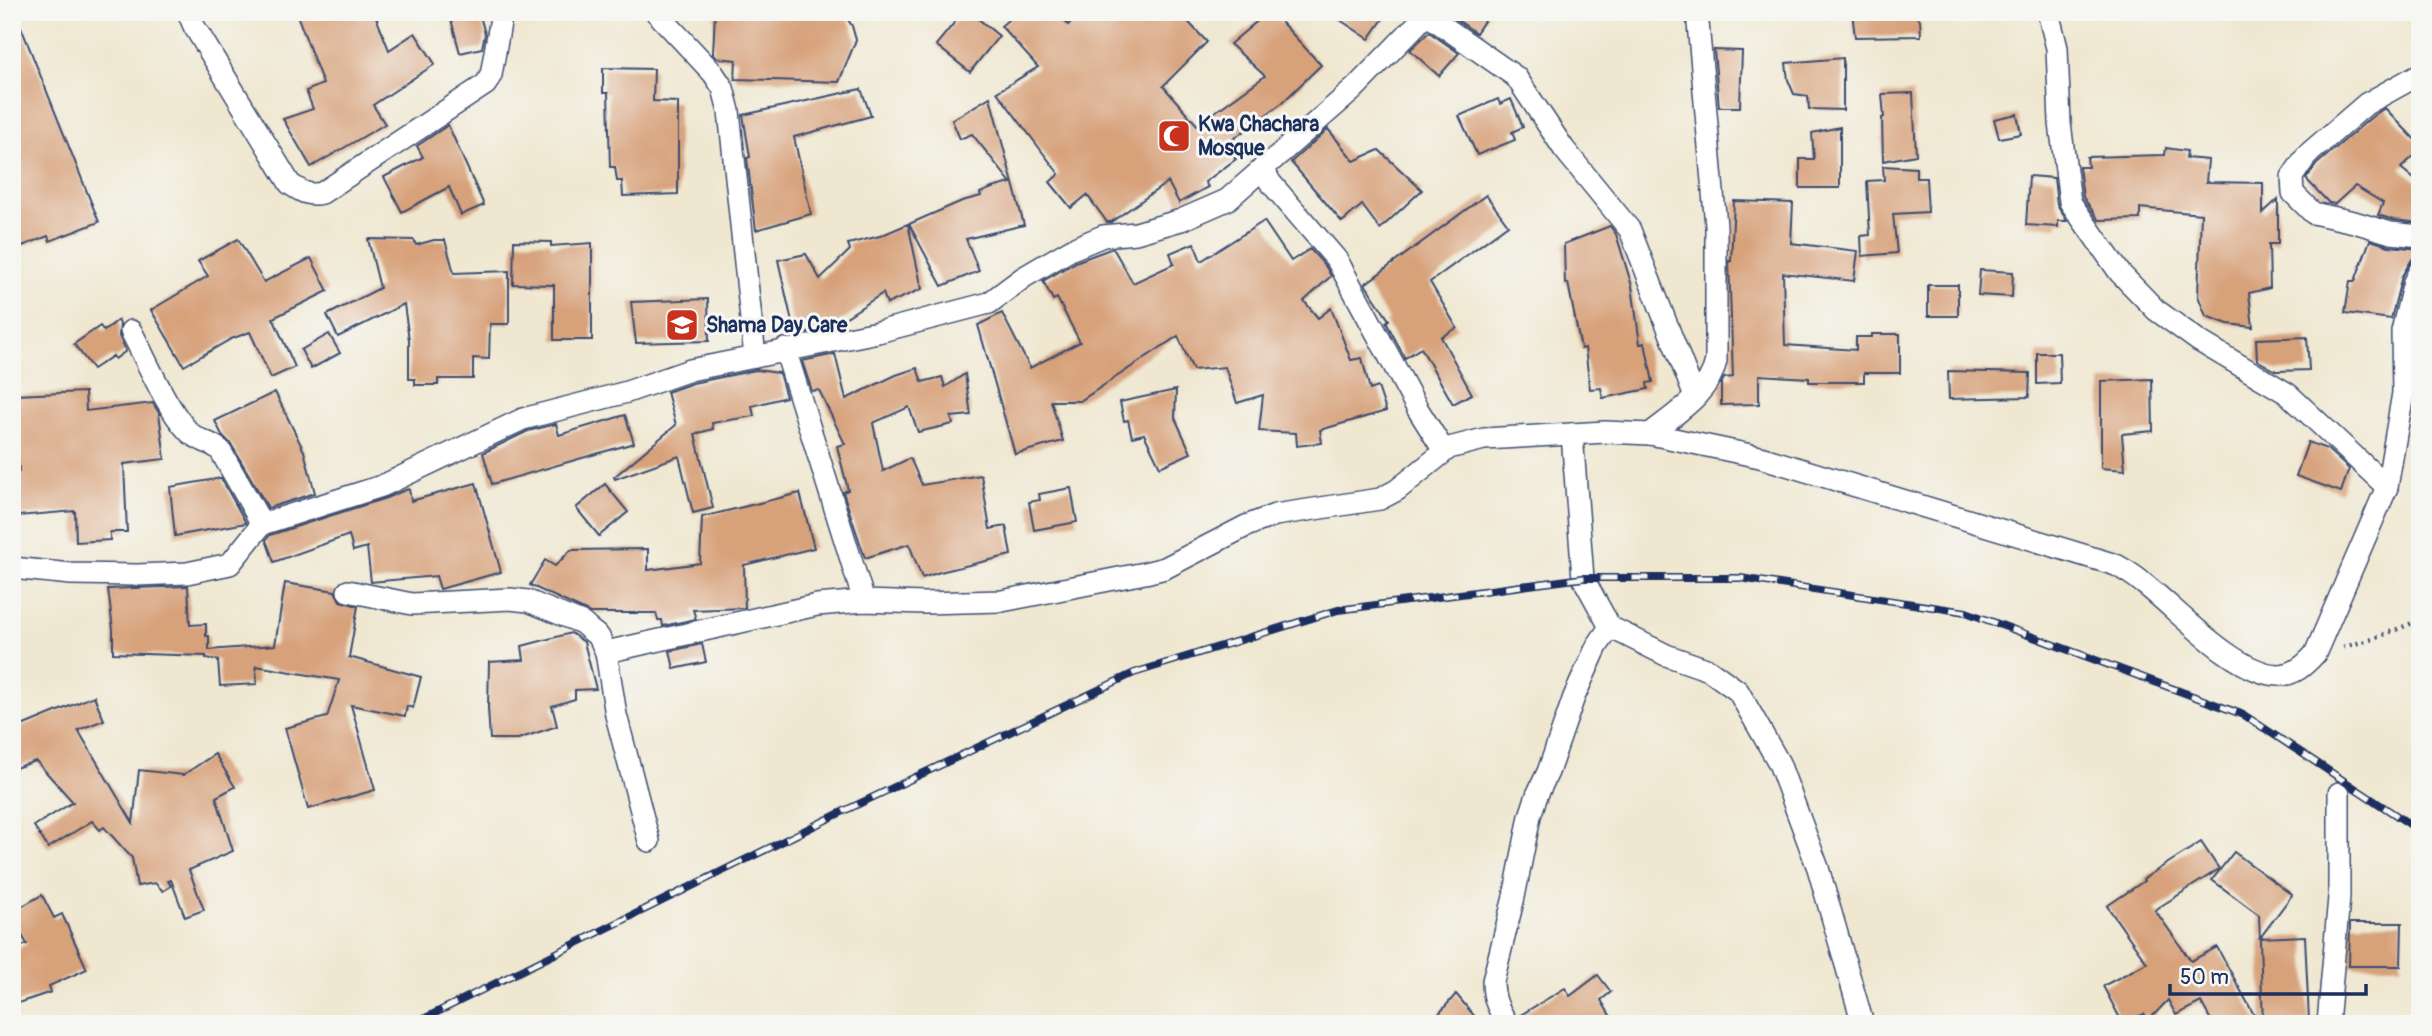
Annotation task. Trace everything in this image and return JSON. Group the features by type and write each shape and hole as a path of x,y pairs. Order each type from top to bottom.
{"street":[{"path":"188,12 290,184 304,194 313,195 322,193 486,84 491,75 502,12"},
{"path":"656,12 713,72 723,88 729,111 755,357"},
{"path":"1650,434 1705,388 1716,361 1716,226 1697,12"},
{"path":"2048,12 2057,48 2060,123 2070,202 2120,273 2156,310 2199,341 2288,394 2387,486"},
{"path":"12,568 71,574 187,573 230,564 262,524 382,486 523,419 627,392 690,370 878,332 989,303 1024,277 1072,249 1103,236 1136,233 1181,220 1227,200 1354,89 1424,14 1516,77 1564,149 1630,230 1695,397"},
{"path":"2420,74 2366,104 2307,155 2292,177 2293,193 2313,212 2391,233 2420,236"},
{"path":"1263,168 1270,182 1337,260 1416,408 1444,451"},
{"path":"606,652 817,605 864,601 1002,601 1155,571 1246,526 1275,515 1380,499 1449,448 1484,439 1572,434 1650,434 1760,457 2116,565 2141,581 2221,648 2259,672 2281,675 2302,668 2315,654 2387,486 2403,393 2402,331 2414,282 2420,270"},
{"path":"131,331 175,414 189,433 211,441 220,450 262,524"},
{"path":"785,349 864,601"},
{"path":"1572,434 1583,578 1610,626 1667,655 1709,670 1738,691 1779,763 1818,868 1863,1024"},
{"path":"348,591 412,604 510,599 528,601 582,624 599,637 606,652 615,715 649,841"},
{"path":"1508,1024 1497,1009 1493,981 1514,897 1530,816 1574,697 1597,646 1610,626"},
{"path":"2328,1024 2339,897 2339,793"}],"path":[{"path":"2315,654 2374,639 2420,620"}],"building":[{"path":"12,12 15,12 99,222 50,241 48,236 12,250"},
{"path":"296,12 374,12 389,50 415,33 435,64 373,105 385,124 311,167 283,119 313,109 306,91 323,84"},
{"path":"449,12 479,12 485,34 482,48 460,53"},
{"path":"715,12 843,12 852,26 856,40 839,82 735,79 736,60 717,58 713,54"},
{"path":"963,12 970,12 999,36 970,72 936,45"},
{"path":"1017,12 1056,12 1068,25 1082,12 1179,12 1207,42 1163,86 1197,125 1265,76 1230,44 1268,12 1272,12 1321,65 1282,103 1225,145 1236,159 1205,182 1208,187 1179,203 1168,182 1111,222 1107,222 1087,195 1071,208 1050,182 1059,174 997,92 1038,67 1001,26"},
{"path":"1328,12 1388,12 1369,39"},
{"path":"1490,12 1476,33 1449,14"},
{"path":"1852,12 1913,12 1920,20 1921,36 1855,37"},
{"path":"1429,32 1459,53 1439,76 1410,50"},
{"path":"1714,50 1742,51 1740,107 1719,107"},
{"path":"1843,58 1843,110 1809,109 1808,96 1794,94 1788,80 1786,63"},
{"path":"603,68 654,69 653,101 678,102 678,194 623,196 622,181 617,181 615,167 610,167 608,93 603,93"},
{"path":"861,89 871,116 794,137 811,214 756,230 747,158 750,157 743,115"},
{"path":"1913,93 1916,155 1883,161 1882,94"},
{"path":"990,97 1024,225 966,239 979,271 942,286 909,224 962,201 981,196 980,193 992,188 1011,183 972,134 960,139 952,120"},
{"path":"1498,99 1500,104 1511,99 1523,127 1512,132 1515,140 1477,155 1459,116"},
{"path":"2385,108 2420,145 2420,150 2401,168 2420,184 2420,223 2378,215 2383,203 2355,186 2335,204 2329,203 2306,179 2317,164"},
{"path":"2017,114 2021,134 1999,138 1994,119"},
{"path":"448,125 484,205 461,215 449,187 402,212 384,177 423,157 417,146"},
{"path":"1840,127 1840,188 1800,188 1800,159 1814,159 1812,133"},
{"path":"1328,129 1354,161 1379,150 1422,190 1380,229 1362,205 1342,222 1291,162"},
{"path":"2166,148 2187,151 2186,158 2208,160 2206,182 2263,183 2263,213 2278,199 2278,244 2269,244 2270,288 2249,293 2253,327 2228,324 2206,316 2198,296 2201,214 2140,208 2140,219 2099,220 2083,197 2079,167 2088,167 2087,157 2165,155"},
{"path":"1883,166 1916,168 1916,178 1926,178 1928,212 1893,214 1897,253 1862,256 1861,236 1870,235 1867,181 1884,180"},
{"path":"2029,176 2054,178 2057,204 2067,221 2058,221 2058,227 2026,225"},
{"path":"1486,195 1508,225 1430,282 1457,328 1441,337 1472,394 1453,404 1421,348 1405,358 1386,322 1389,320 1365,284"},
{"path":"1734,201 1793,203 1791,243 1858,251 1854,281 1783,273 1785,345 1856,350 1856,337 1900,334 1900,373 1864,373 1864,382 1809,382 1809,378 1759,375 1759,404 1721,405 1721,384 1724,378 1733,377 1729,261"},
{"path":"1264,221 1291,261 1310,249 1326,267 1331,276 1304,301 1318,318 1331,308 1351,360 1362,358 1370,390 1378,387 1386,411 1320,430 1322,443 1297,446 1296,433 1259,431 1263,395 1237,403 1225,367 1193,370 1178,336 1080,401 1051,401 1063,441 1015,454 978,325 1002,313 1030,368 1080,342 1057,298 1053,300 1043,281 1078,261 1113,248 1133,283 1174,264 1170,253 1194,243 1201,261"},
{"path":"908,224 922,289 887,304 883,293 828,329 795,335 778,260 806,254 820,279 850,250 848,244 880,236"},
{"path":"1610,226 1616,234 1632,286 1640,344 1645,343 1653,382 1647,383 1648,389 1603,398 1601,388 1590,389 1585,348 1581,349 1568,283 1565,284 1564,244"},
{"path":"238,239 264,282 311,258 328,291 273,318 295,367 271,378 250,332 231,339 184,366 151,310 208,276 198,261"},
{"path":"368,239 414,240 416,245 445,240 454,273 509,271 509,324 490,324 489,359 473,358 473,379 438,379 438,385 415,385 415,379 409,379 409,340 404,304 338,337 327,315 380,288"},
{"path":"2370,240 2389,246 2420,249 2420,257 2412,259 2402,276 2391,319 2345,313 2350,281 2355,281"},
{"path":"514,241 551,242 551,246 592,243 592,340 554,340 554,285 513,284"},
{"path":"1980,270 2013,272 2012,297 1978,295"},
{"path":"1928,285 1958,285 1958,316 1928,316"},
{"path":"708,299 709,341 636,343 631,302"},
{"path":"118,320 119,336 126,351 93,369 74,344 100,326 104,331"},
{"path":"329,334 340,353 311,369 301,350"},
{"path":"2307,337 2309,370 2276,371 2257,360 2256,339"},
{"path":"2037,353 2059,353 2060,383 2037,384"},
{"path":"835,354 846,399 917,368 922,382 942,377 945,387 965,374 971,415 951,417 953,424 918,432 909,407 873,423 883,471 910,458 922,485 981,475 990,529 1006,526 1011,555 922,578 909,544 865,558 843,492 848,490 837,446 845,444 819,390 812,391 802,361"},
{"path":"756,370 779,373 786,397 752,406 754,416 712,423 713,429 695,434 713,508 693,513 679,456 615,479 614,477 676,425 667,392 693,383"},
{"path":"1948,371 2030,373 2029,397 1949,399"},
{"path":"2152,379 2153,431 2122,434 2125,470 2101,468 2101,381"},
{"path":"1176,390 1175,418 1191,453 1160,467 1144,434 1132,437 1128,420 1124,421 1120,402"},
{"path":"85,392 86,411 153,403 159,413 165,459 124,464 127,532 110,532 110,540 76,542 75,511 18,516 14,473 19,472 15,395"},
{"path":"275,392 304,451 315,493 268,508 215,421"},
{"path":"625,415 634,443 492,484 483,453 528,431 556,424 559,435"},
{"path":"2308,442 2327,449 2349,469 2341,492 2296,476"},
{"path":"221,478 246,523 175,536 170,487"},
{"path":"476,483 501,572 440,589 436,576 371,582 367,547 353,551 349,535 274,562 266,540 270,535 409,489 411,501"},
{"path":"605,484 628,512 599,536 576,508"},
{"path":"1071,488 1077,522 1034,530 1029,502 1040,500 1039,494"},
{"path":"800,493 814,548 744,565 745,608 693,610 696,619 663,626 656,613 590,613 530,585 545,560 555,566 571,550 648,549 648,570 700,563 702,517"},
{"path":"285,583 335,591 340,601 358,606 349,657 421,677 413,708 407,706 405,716 351,705 375,790 308,809 285,728 327,717 339,680 256,666 257,684 220,686 218,660 206,656 113,653 108,589 188,586 190,625 206,624 209,650 275,645"},
{"path":"571,633 584,642 596,689 575,690 575,699 552,706 557,726 518,739 490,739 489,662 524,660 522,646"},
{"path":"702,644 706,662 674,669 670,651"},
{"path":"94,696 104,720 78,730 133,823 139,770 183,775 215,754 235,787 216,797 233,851 189,870 204,910 185,917 171,880 168,881 171,886 163,891 155,883 137,886 132,858 104,827 100,830 92,821 48,848 34,826 73,802 36,761 12,769 12,730"},
{"path":"2201,842 2219,869 2155,910 2191,961 2217,947 2259,1024 2213,1024 2201,1002 2176,1015 2168,1000 2150,1019 2144,1014 2123,1024 2103,986 2147,963 2107,906"},
{"path":"2234,852 2292,895 2260,938 2305,936 2309,1021 2263,1023 2259,915 2212,880"},
{"path":"42,895 54,918 62,914 87,969 49,986 51,992 12,1005 12,950 27,944 12,918 12,912"},
{"path":"2350,923 2402,923 2401,966 2349,966"},
{"path":"1598,975 1611,992 1601,1000 1615,1024 1521,1024 1519,1016 1565,988 1570,996"},
{"path":"1456,994 1481,1024 1430,1024"}],"railway":[{"path":"413,1024 846,810 1134,673 1338,610 1583,578 1740,578 1966,612 2244,715 2420,831"}],"place":[{"name":"Kwa Chachara Mosque","path":"1174,136"},
{"name":"Shama Day Care","path":"682,325"}]}
